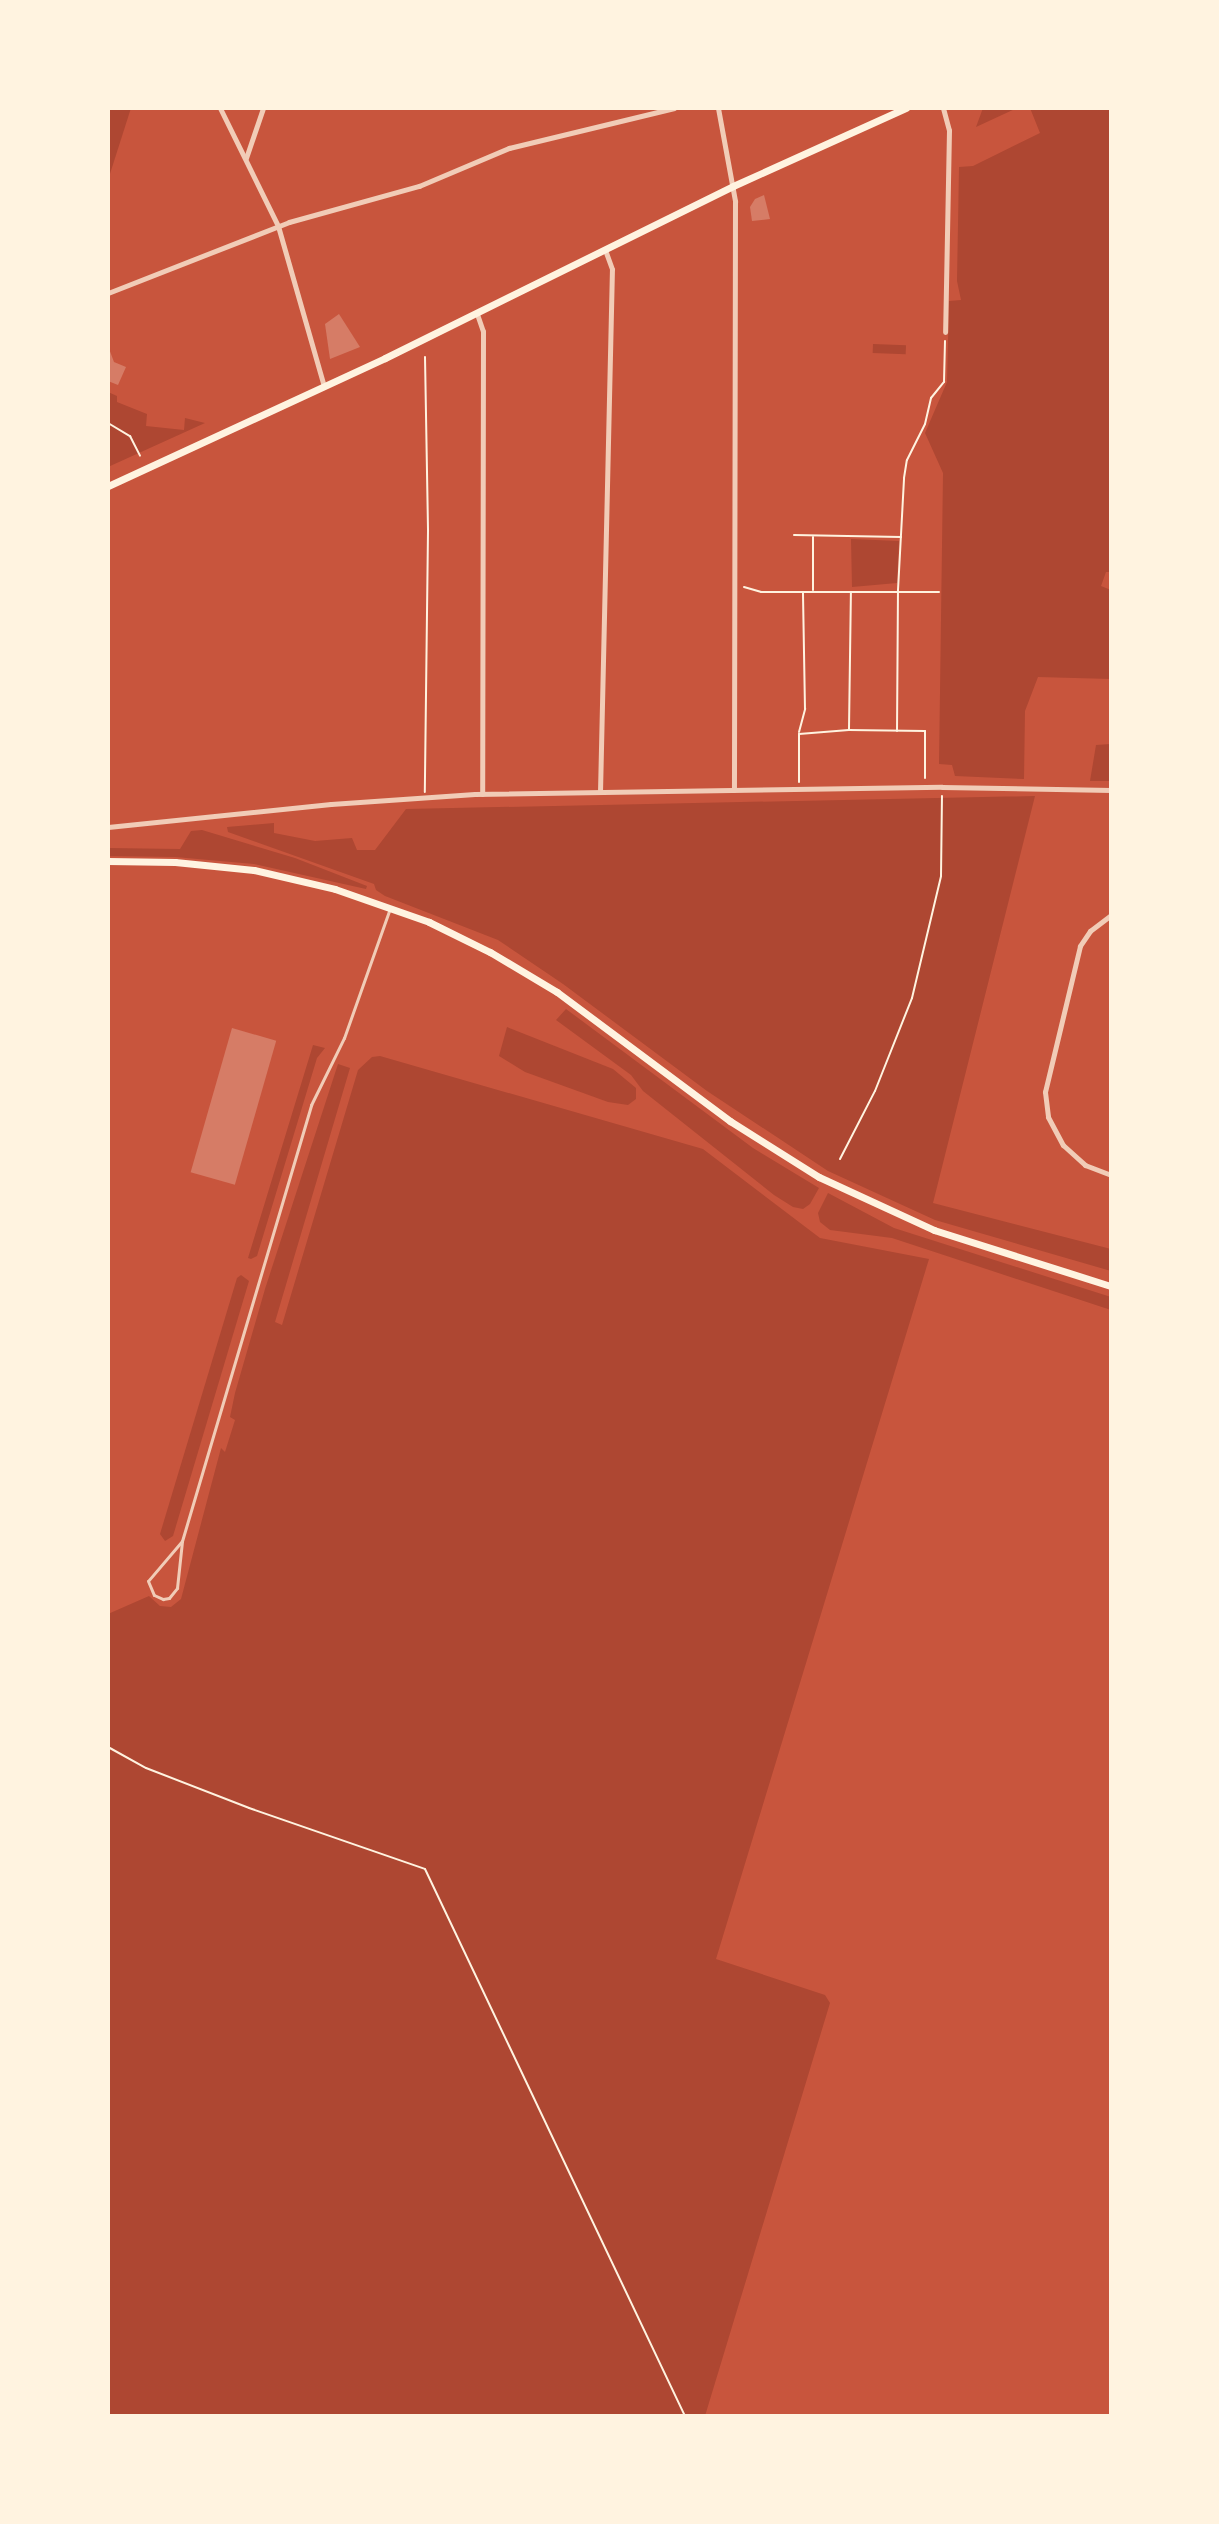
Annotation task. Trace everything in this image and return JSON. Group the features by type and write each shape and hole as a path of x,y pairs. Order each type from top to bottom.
{"main road":[{"path":"108,486 325,387 733,186 906,108"},
{"path":"108,861 175,862 254,870 391,906 476,944 557,992 730,1121 787,1159 852,1194 934,1230 1111,1286"}],"street":[{"path":"220,108 278,226 325,387"},
{"path":"246,158 263,108"},
{"path":"108,293 278,226 419,186 519,145 674,108"},
{"path":"718,108 733,186 734,790"},
{"path":"943,108 949,130 945,332"},
{"path":"600,792 612,269 605,250"},
{"path":"477,314 483,331 482,794"},
{"path":"108,827 482,794 925,787 1111,790"},
{"path":"1111,915 1090,931 1080,946 1045,1092 1048,1117 1063,1145 1085,1165 1111,1175"}],"lane":[{"path":"182,1541 148,1581 154,1595 163,1599 169,1598 177,1588 182,1541 311,1105 321,1079 344,1038 391,906"}],"path":[{"path":"897,731 898,590 904,478 907,460 925,424 931,398 944,382 945,332"},
{"path":"425,357 428,531 425,797"},
{"path":"108,423 130,436 140,456"},
{"path":"794,535 901,537"},
{"path":"813,535 813,591"},
{"path":"735,586 761,592 939,592"},
{"path":"849,730 851,591"},
{"path":"800,789 799,734 805,709 803,592"},
{"path":"799,734 849,730 925,731 925,787"},
{"path":"840,1159 875,1091 912,998 939,888 942,787"},
{"path":"108,1747 146,1768 249,1808 425,1869 685,2416"}],"shaded area":[{"path":"108,108 131,108 108,180"},
{"path":"983,108 1017,108 976,127"},
{"path":"1030,108 1111,108 1111,572 1106,572 1101,586 1111,590 1111,679 1038,677 1025,711 1024,779 955,776 952,765 939,764 943,473 925,433 947,382 949,301 961,300 957,281 959,167 973,166 1040,133"},
{"path":"873,344 906,345 906,354 873,353"},
{"path":"108,392 117,396 117,402 147,414 146,426 184,430 185,418 205,423 108,467"},
{"path":"851,539 899,541 897,583 852,587"},
{"path":"1111,744 1111,781 1090,781 1096,745"},
{"path":"1035,796 933,1203 1111,1249 1111,1271 935,1220 828,1171 707,1091 563,984 498,940 385,896 376,890 374,884 228,832 227,827 274,823 274,833 315,841 352,838 357,850 375,850 406,809"},
{"path":"202,830 295,858 367,886 366,889 254,864 175,857 108,856 108,848 180,849 191,831"},
{"path":"566,1009 753,1148 819,1188 810,1204 803,1209 793,1207 774,1195 643,1091 631,1075 556,1020"},
{"path":"507,1027 613,1069 636,1088 636,1099 628,1105 608,1102 525,1072 499,1056"},
{"path":"313,1045 325,1048 317,1058 257,1256 251,1259 248,1258"},
{"path":"380,1056 703,1149 820,1238 929,1259 716,1959 825,1995 830,2003 705,2416 108,2416 108,1614 149,1596 160,1606 171,1607 181,1599 221,1448 225,1452 235,1420 230,1417 235,1393 265,1289 338,1064 350,1068 275,1322 282,1325 358,1070 372,1057"},
{"path":"828,1193 894,1228 1111,1297 1111,1310 892,1238 830,1230 820,1222 818,1213"},
{"path":"241,1275 249,1281 173,1536 165,1541 160,1534 237,1278"}],"building":[{"path":"764,195 770,219 752,221 750,207 755,199"},
{"path":"339,314 360,347 330,359 325,324"},
{"path":"108,346 114,362 126,367 118,385 108,381"},
{"path":"232,1028 276,1041 235,1185 191,1172"}]}
